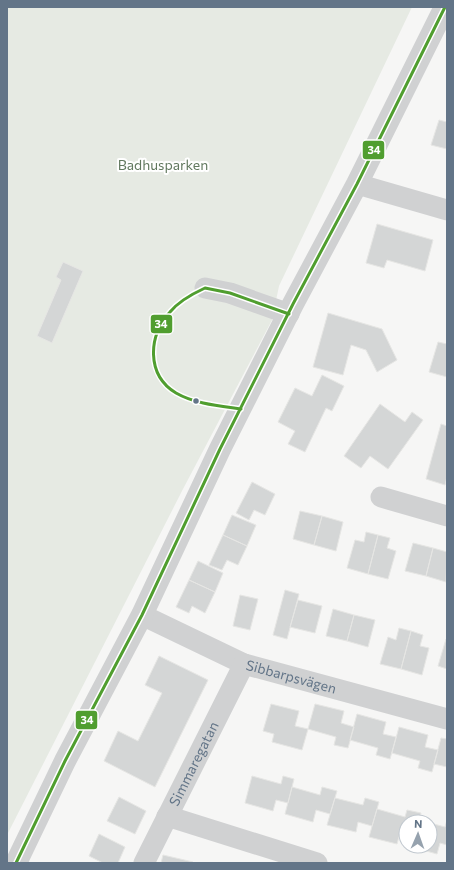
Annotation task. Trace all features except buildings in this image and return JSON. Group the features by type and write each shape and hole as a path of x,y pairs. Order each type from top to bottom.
{"street":[{"path":"16,863 66,761 142,615 220,449 357,184 445,7"},
{"path":"357,184 447,210"},
{"path":"205,288 230,293 289,314"},
{"path":"381,497 447,516"},
{"name":"Sibbarpsvägen","path":"142,615 244,664 447,720"},
{"name":"Simmaregatan","path":"144,863 244,664"},
{"path":"167,816 315,863"}],"green space":[{"name":"Badhusparken","path":"7,7 412,7 279,286 272,320 183,489 7,835"}],"transit line":[{"name":"34","path":"16,863 65,761 142,615 220,449 293,304 357,184 445,7"},
{"name":"34","path":"241,409 191,400 176,393 166,385 159,376 155,366 154,343 157,332 163,321 174,308 191,295 205,288 230,293 289,314"}]}
